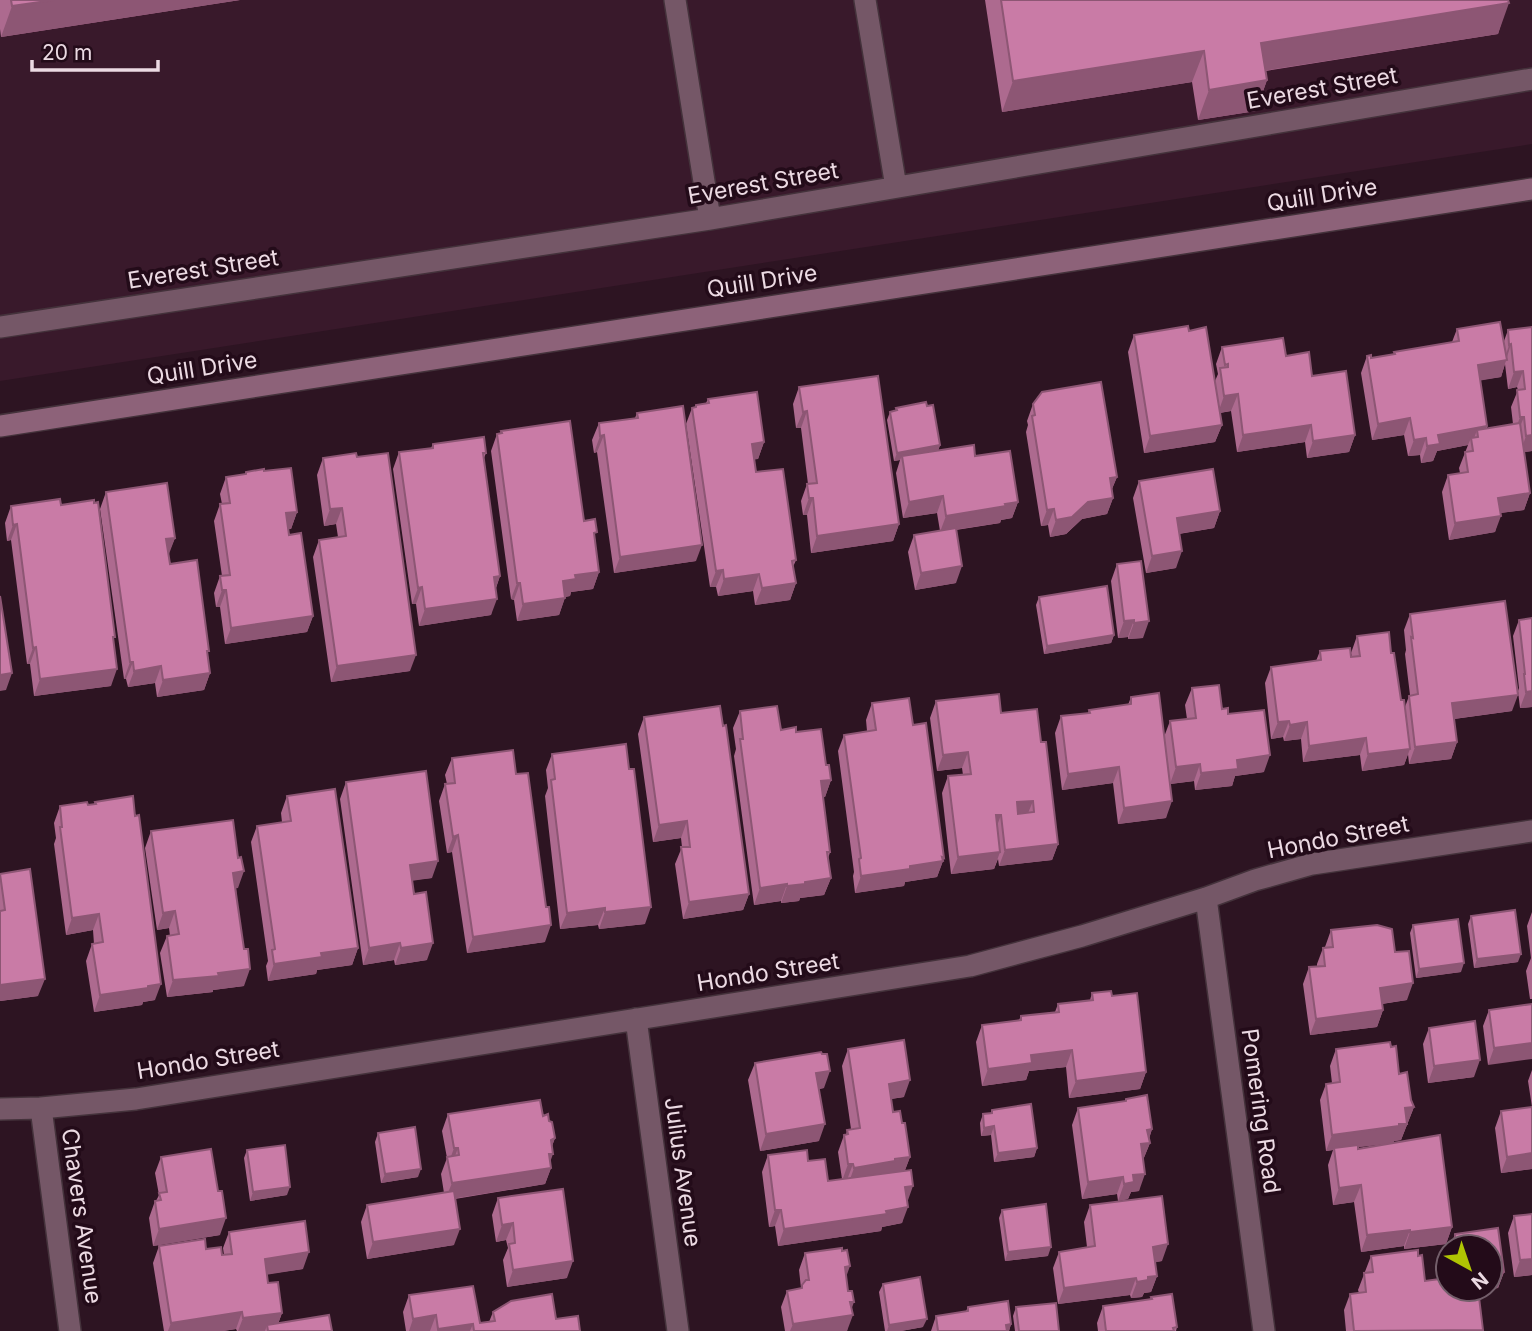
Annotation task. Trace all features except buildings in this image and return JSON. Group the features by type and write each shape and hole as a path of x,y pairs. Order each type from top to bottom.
{"street":[{"path":"675,0 710,219"},
{"path":"864,0 896,187"},
{"name":"Everest Street","path":"0,327 710,219 1532,79"},
{"name":"Quill Drive","path":"0,426 1532,189"},
{"name":"Hondo Street","path":"0,1109 136,1099 970,967 1082,936 1312,864 1532,831"},
{"name":"Pomering Road","path":"1206,898 1264,1331"},
{"name":"Julius Avenue","path":"636,1019 678,1331"},
{"name":"Chavers Avenue","path":"41,1108 71,1331"}],"shaded area":[{"path":"0,0 1532,0 1532,144 0,381"}]}
